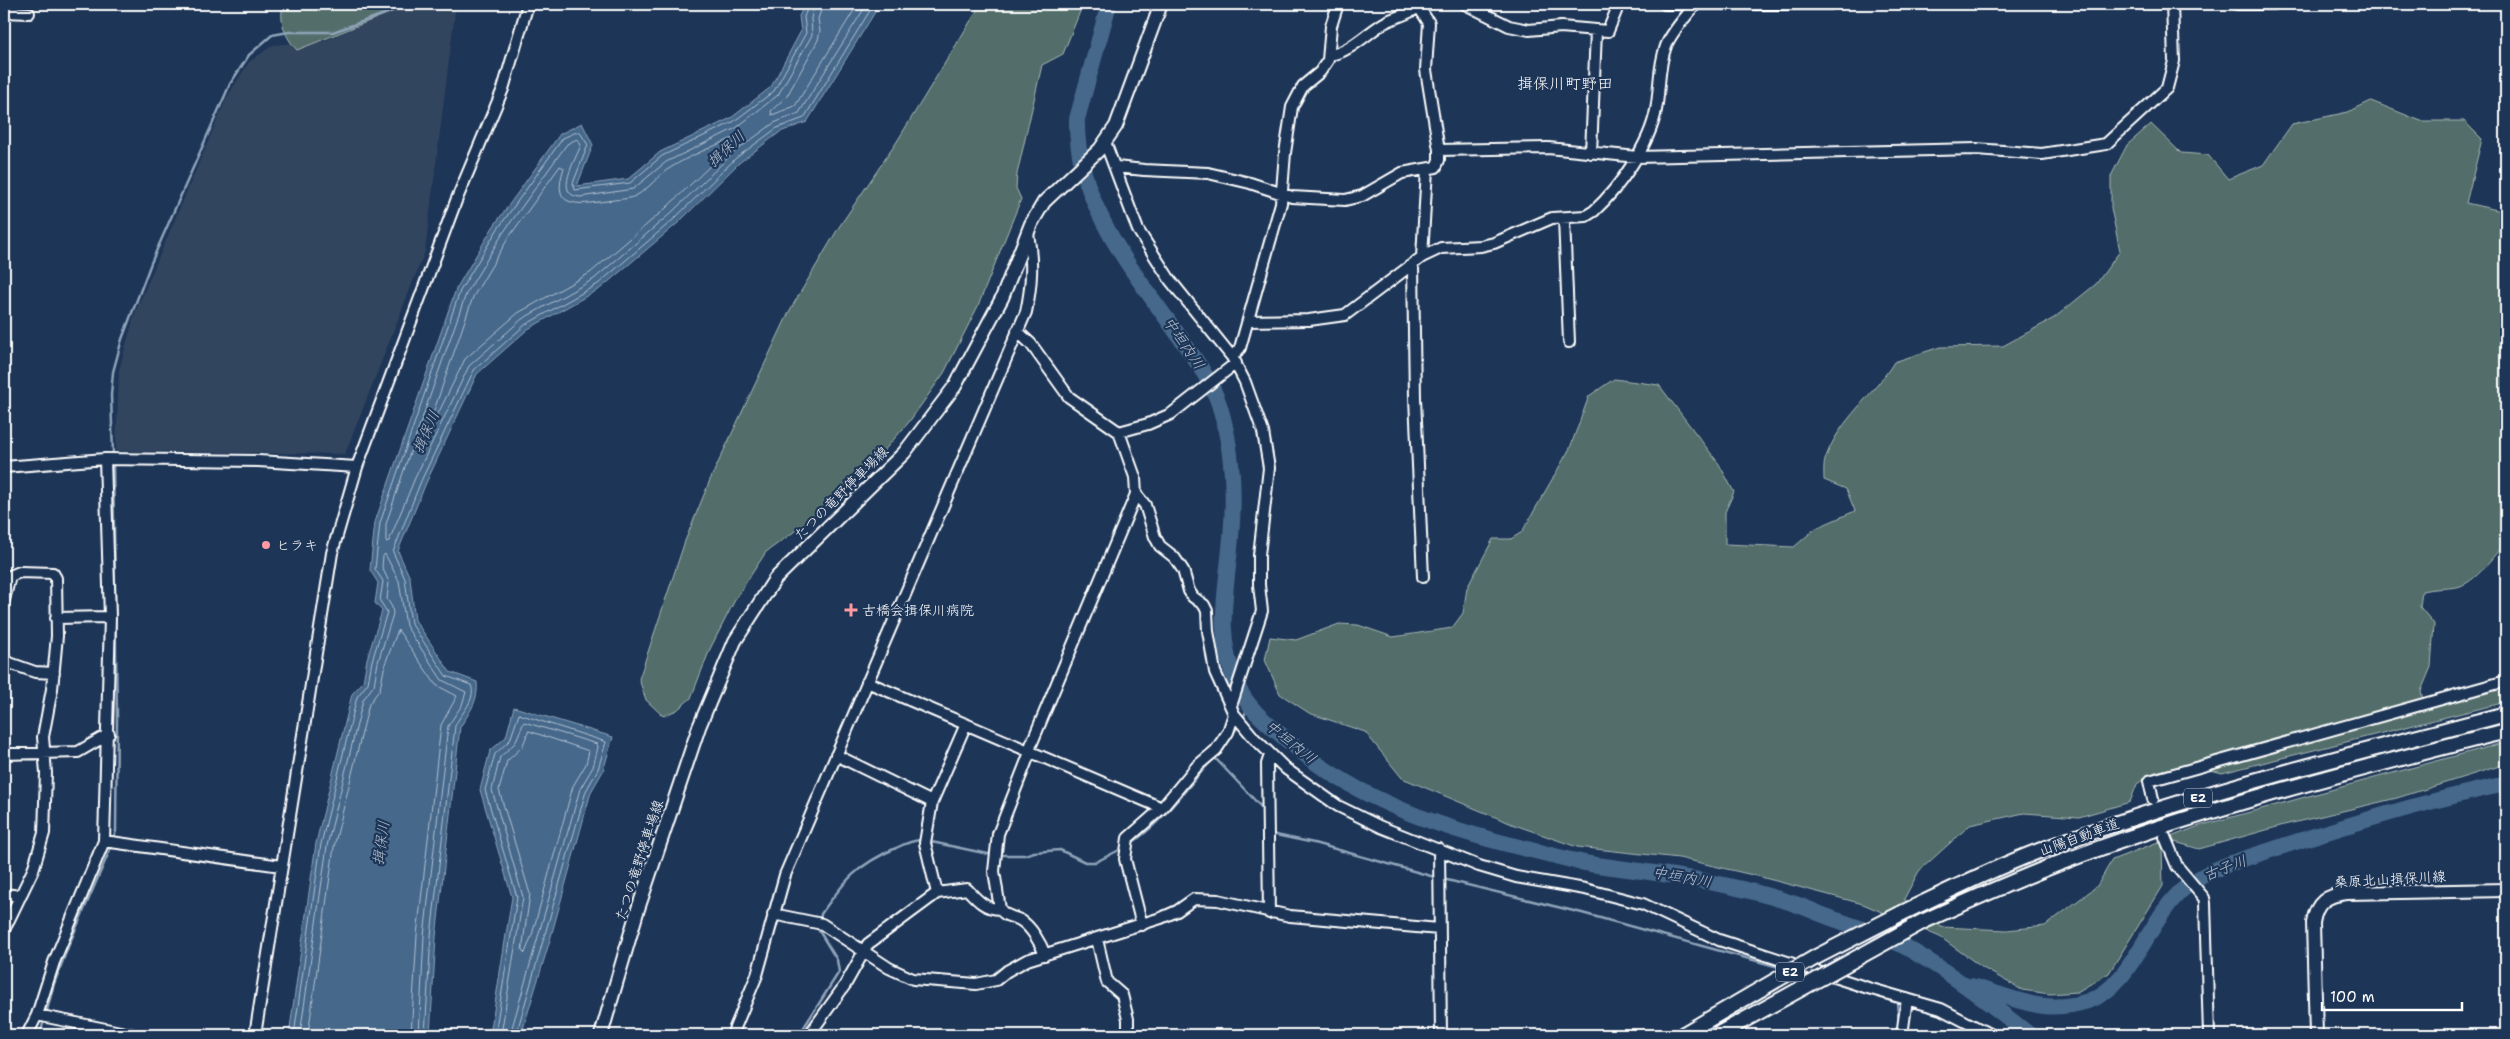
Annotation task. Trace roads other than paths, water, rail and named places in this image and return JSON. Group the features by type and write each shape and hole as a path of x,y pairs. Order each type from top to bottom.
{"highway":[{"name":"山陽自動車道","path":"1682,1035 1816,957 1967,882 2051,846 2133,817 2310,766 2506,714"},
{"name":"山陽自動車道","path":"1717,1035 1922,922 2058,864 2152,831 2316,781 2506,731"}],"main road":[{"name":"たつの竜野停車場線","path":"601,1035 637,912 699,727 735,641 775,580 904,453 955,386 1002,298 1028,233 1044,202 1103,145 1116,126 1131,92 1161,4"},
{"name":"桑原北山揖保川線","path":"2316,1035 2313,923 2318,906 2325,898 2347,893 2506,890"}],"street":[{"path":"255,1035 332,553 357,468 456,201 503,88 528,4"},
{"path":"1119,432 1148,424 1171,414 1193,399 1233,362 1240,348 1248,321 1282,195 1285,153 1292,107 1303,86 1320,72 1330,55 1331,26 1338,4"},
{"path":"1465,4 1509,26 1529,30 1561,27 1608,32 1619,4"},
{"path":"1665,4 1830,4"},
{"path":"1439,150 1548,148 1637,157 1976,149 2042,154 2106,144 2167,88 2174,61 2172,4"},
{"path":"2237,4 2274,4"},
{"path":"1116,167 1208,172 1250,183 1282,195 1345,200 1362,196 1402,173 1436,167 1440,160 1439,150 1426,70 1429,23 1420,5"},
{"path":"1330,55 1348,47 1384,23 1416,12 1420,5"},
{"path":"1248,321 1309,320 1345,315 1422,257 1441,248 1481,246 1494,243 1552,218 1586,216 1594,211 1637,157 1645,143 1656,110 1661,62 1666,46 1695,5"},
{"path":"4,12 30,13"},
{"path":"1591,152 1596,31"},
{"path":"1103,145 1116,167 1131,215 1150,250 1170,280 1233,362 1245,382 1263,432 1269,468 1260,555 1259,585 1262,611 1232,708 1228,732 1216,750 1197,766 1162,808 1128,838 1126,848 1142,925"},
{"path":"1422,257 1427,169"},
{"path":"1564,218 1569,342"},
{"path":"732,1035 757,975 784,875 1026,312 1031,287 1032,257 1028,233"},
{"path":"1413,265 1415,398 1423,577"},
{"path":"1017,331 1031,344 1069,397 1119,432 1135,477 1136,494 1030,750 998,834 994,871 1000,909 1003,914 1020,920 1028,926 1045,955"},
{"path":"4,467 106,459 258,461 357,468"},
{"path":"27,1035 37,1016 54,962 104,841 109,734 110,618 106,459"},
{"path":"1136,494 1145,505 1155,537 1160,546 1174,557 1183,570 1189,591 1193,597 1204,605 1207,611 1208,631 1215,672 1232,708 1270,755 1286,769 1338,806 1381,827 1504,874 1585,889 1643,904 1719,940 1941,1009 1991,1035"},
{"path":"4,600 10,576 20,572 53,573 56,578 54,673 51,704 43,737 45,753 44,833 33,870 4,930"},
{"path":"56,618 110,618"},
{"path":"4,660 35,672 54,673"},
{"path":"2153,799 2149,781 2506,680"},
{"path":"867,682 1162,808"},
{"path":"937,893 925,840 932,802 966,724"},
{"path":"4,754 78,752 109,734"},
{"path":"1270,755 1267,764 1270,913"},
{"path":"836,756 932,802"},
{"path":"2165,837 2183,875 2206,903 2209,1035"},
{"path":"104,841 281,866"},
{"path":"1439,849 1441,1035"},
{"path":"809,1035 845,985 863,951 884,931 937,893 967,889 983,905 992,909 1000,909"},
{"path":"4,894 21,896"},
{"path":"773,914 819,924 889,968 913,979 964,984 996,980 1007,971 1027,960 1142,925 1177,911 1194,899 1218,900 1270,913 1334,921 1439,929"},
{"path":"1097,939 1107,982 1122,995 1128,1019 1128,1035"},
{"path":"1902,1035 1907,999"},
{"path":"37,1016 135,1035"}],"water":[{"name":"揖保川","path":"805,4 880,4 807,122 780,132 739,163 678,223 601,288 528,329 477,374 426,483 398,551 410,578 415,620 450,672 477,682 477,695 460,727 436,937 430,1035 289,1035 316,843 352,694 363,682 367,659 382,611 375,603 378,583 370,570 375,522 456,289 493,227 560,134 582,123 593,145 577,186 628,179 660,152 731,118 771,87 801,31 799,16"},
{"path":"514,707 613,737 603,771 591,792 522,1032 520,1035 490,1035 512,897 480,790 490,751 506,737"}],"waterway":[{"path":"113,455 111,395 113,372 122,339 151,263 230,84 249,55 272,35 289,32 333,32 387,13 405,4"},
{"name":"中垣内川","path":"1109,4 1077,119 1079,149 1085,178 1109,233 1142,285 1200,367 1211,385 1219,404 1230,454 1233,487 1224,630 1230,666 1241,694 1252,708 1272,728 1314,761 1342,780 1402,810 1466,833 1572,860 1717,883 1800,905 1904,946 1959,981 2030,1035"},
{"path":"113,461 117,716 116,831 113,840"},
{"path":"1243,718 1248,707"},
{"path":"1221,751 1239,725"},
{"path":"1130,844 1154,825 1215,757"},
{"path":"1215,758 1264,810"},
{"name":"古子川","path":"1971,986 2015,1000 2042,1006 2056,1007 2088,1001 2104,993 2117,981 2173,899 2197,879 2240,860 2360,822 2448,797 2506,784"},
{"path":"1271,834 1314,843 1438,878"},
{"path":"820,921 821,914 837,892 861,867 902,845 922,840"},
{"path":"927,841 993,855"},
{"path":"46,1014 54,984 68,947 112,845"},
{"path":"998,855 1025,855 1034,852 1060,850 1085,862 1096,862 1123,848"},
{"path":"1443,879 1582,913 1786,969"},
{"path":"799,1035 839,972 837,960 818,929 819,926"},
{"path":"1801,973 1812,976"},
{"path":"1868,993 1897,1003 1899,1024"},
{"path":"40,1035 44,1020"}],"place":[{"name":"ヒラキ","path":"266,545"},
{"name":"古橋会揖保川病院","path":"851,610"}],"district":[{"name":"揖保川町野田","path":"1565,83"}]}
